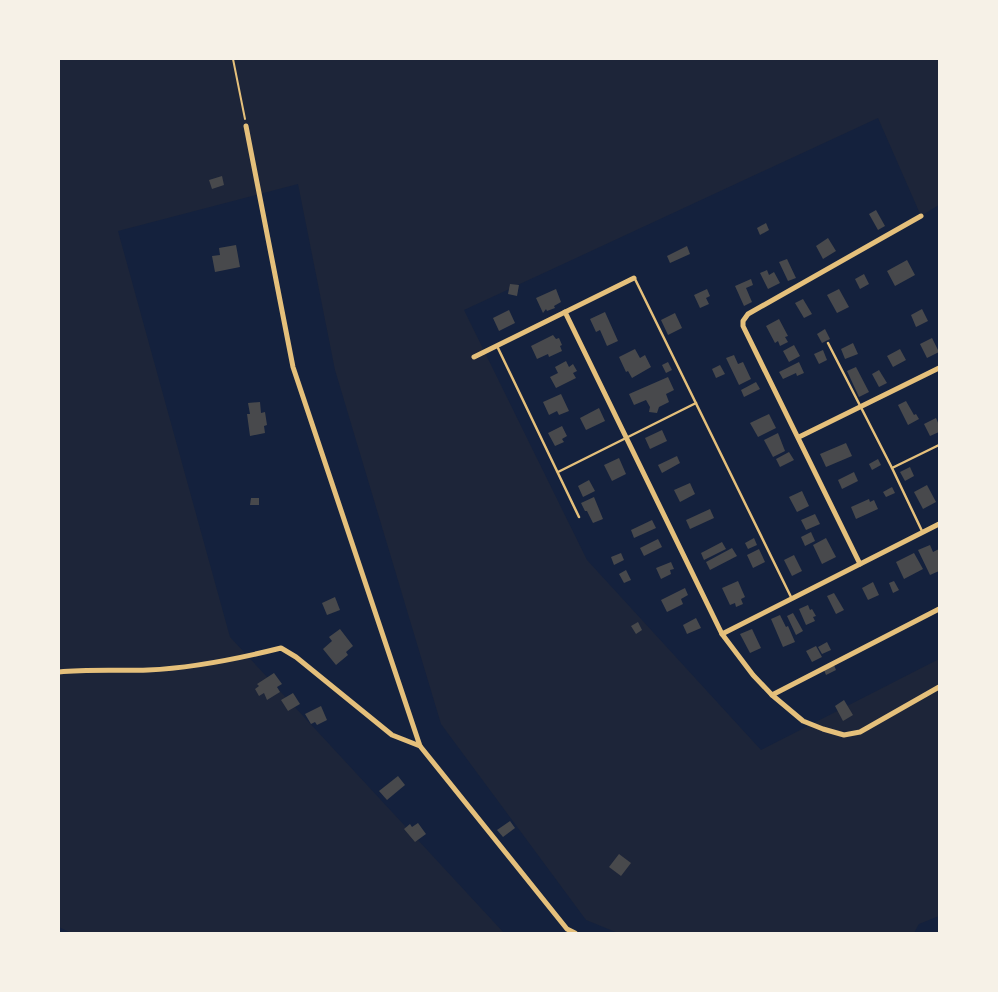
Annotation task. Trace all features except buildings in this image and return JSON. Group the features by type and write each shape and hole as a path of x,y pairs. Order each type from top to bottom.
{"street":[{"path":"246,126 293,367 420,746 567,929 575,933"},
{"path":"860,564 743,326 743,321 748,314 921,216"},
{"path":"474,357 634,278"},
{"path":"565,312 722,634 753,675 772,696 803,721 844,735 860,732 939,687"},
{"path":"799,437 939,368"},
{"path":"722,634 939,524"},
{"path":"772,696 939,609"},
{"path":"59,672 80,670 149,670 209,665 281,648 296,657 392,735 420,746"}],"lane":[{"path":"634,278 792,599"},
{"path":"828,343 923,532"},
{"path":"497,346 579,517"},
{"path":"558,472 696,403"},
{"path":"892,468 939,445"}],"path":[{"path":"233,59 246,126"}],"shaded area":[{"path":"59,59 939,59 939,205 921,216 878,118 464,310 587,560 761,750 939,659 939,916 919,924 914,933 618,933 586,920 441,724 335,370 298,184 118,231 230,637 504,933 71,933 59,927"}]}
